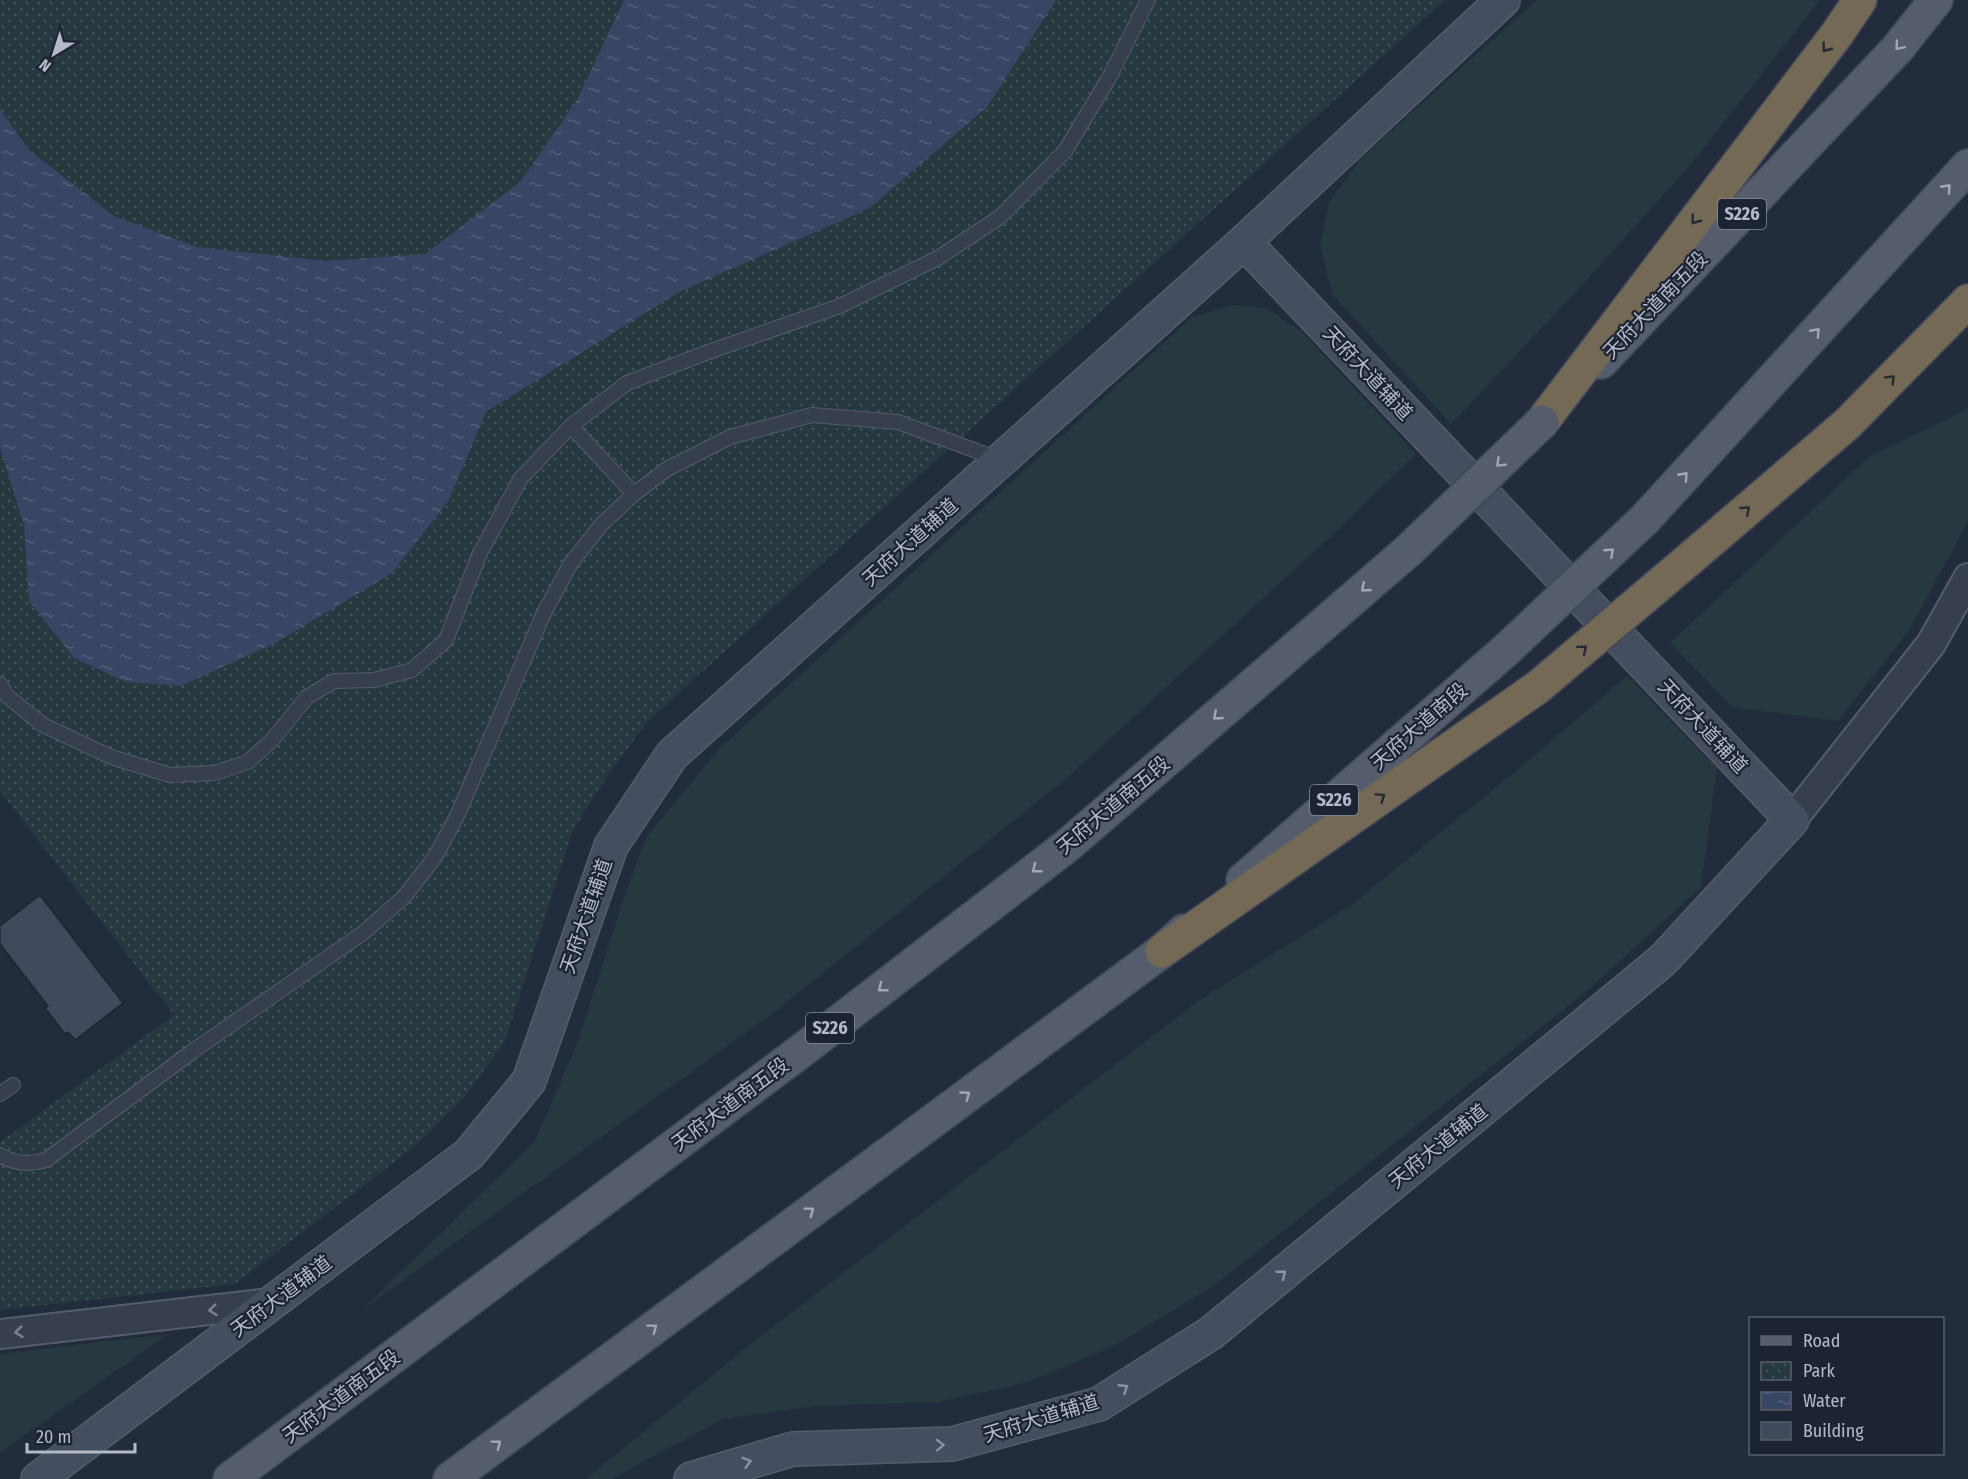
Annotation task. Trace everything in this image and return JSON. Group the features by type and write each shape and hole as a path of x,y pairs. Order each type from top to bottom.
{"highway":[{"path":"1542,422 1837,34 1860,0"},
{"path":"1161,951 1538,687 1847,424 1968,301"}],"main road":[{"name":"天府大道南五段","path":"230,1479 791,1058 1068,845 1409,550 1542,422 1643,320 1889,58 1936,0"},
{"name":"天府大道南段","path":"1161,951 1506,650 1645,519 1968,166"},
{"name":"S226","path":"450,1479 1161,951"}],"street":[{"path":"1244,242 1503,0"},
{"name":"天府大道辅道","path":"38,1479 469,1154 529,1082 611,846 672,755 1244,242 1792,820 1663,960 1210,1333 1099,1404 952,1444 792,1449 691,1479"},
{"path":"1792,820 1931,644 1968,578"},
{"path":"0,1334 271,1303"}],"lane":[{"path":"0,684 7,696 43,724 111,757 170,775 215,773 248,762 273,739 308,697 334,681 374,680 412,670 446,640 480,553 521,478 571,426 627,383 840,306 938,258 1000,217 1065,151 1109,78 1148,0"},
{"path":"0,1155 10,1161 22,1163 34,1163 52,1156 193,1052 363,933 404,897 435,857 458,814 543,615 571,563 601,525 634,494 667,469 730,437 812,416 898,422 1001,460"},
{"path":"571,426 634,494"},
{"path":"0,1094 13,1084"}],"green space":[{"path":"0,0 1445,0 648,721 605,779 573,830 505,1041 468,1093 414,1147 235,1284 0,1310 0,1142 174,1015 0,791"},
{"path":"1537,0 1820,0 1692,163 1574,294 1451,424 1332,294 1320,243 1329,202 1362,157"},
{"path":"1233,305 1266,308 1302,332 1416,454 1328,539 1067,778 773,1013 362,1310 535,1141 578,1041 625,894 647,836 719,749 1192,317"},
{"path":"1968,407 1968,521 1909,631 1838,721 1732,707 1670,643 1869,457"},
{"path":"1627,676 1717,768 1701,887 1586,992 1212,1287 1114,1346 1028,1382 939,1402 816,1406 722,1419 612,1479 586,1479 752,1343 1201,999 1350,906 1521,767"},
{"path":"168,1334 0,1453 0,1354"}],"water":[{"path":"624,0 1056,0 987,107 870,208 679,292 486,412 448,502 391,574 275,643 181,686 126,682 74,658 29,601 24,525 0,448 0,109 29,150 114,216 197,247 327,261 425,254 520,182 577,100"}],"building":[{"path":"40,895 123,1003 75,1040 68,1032 65,1034 45,1008 48,1006 0,944 0,926"}]}
